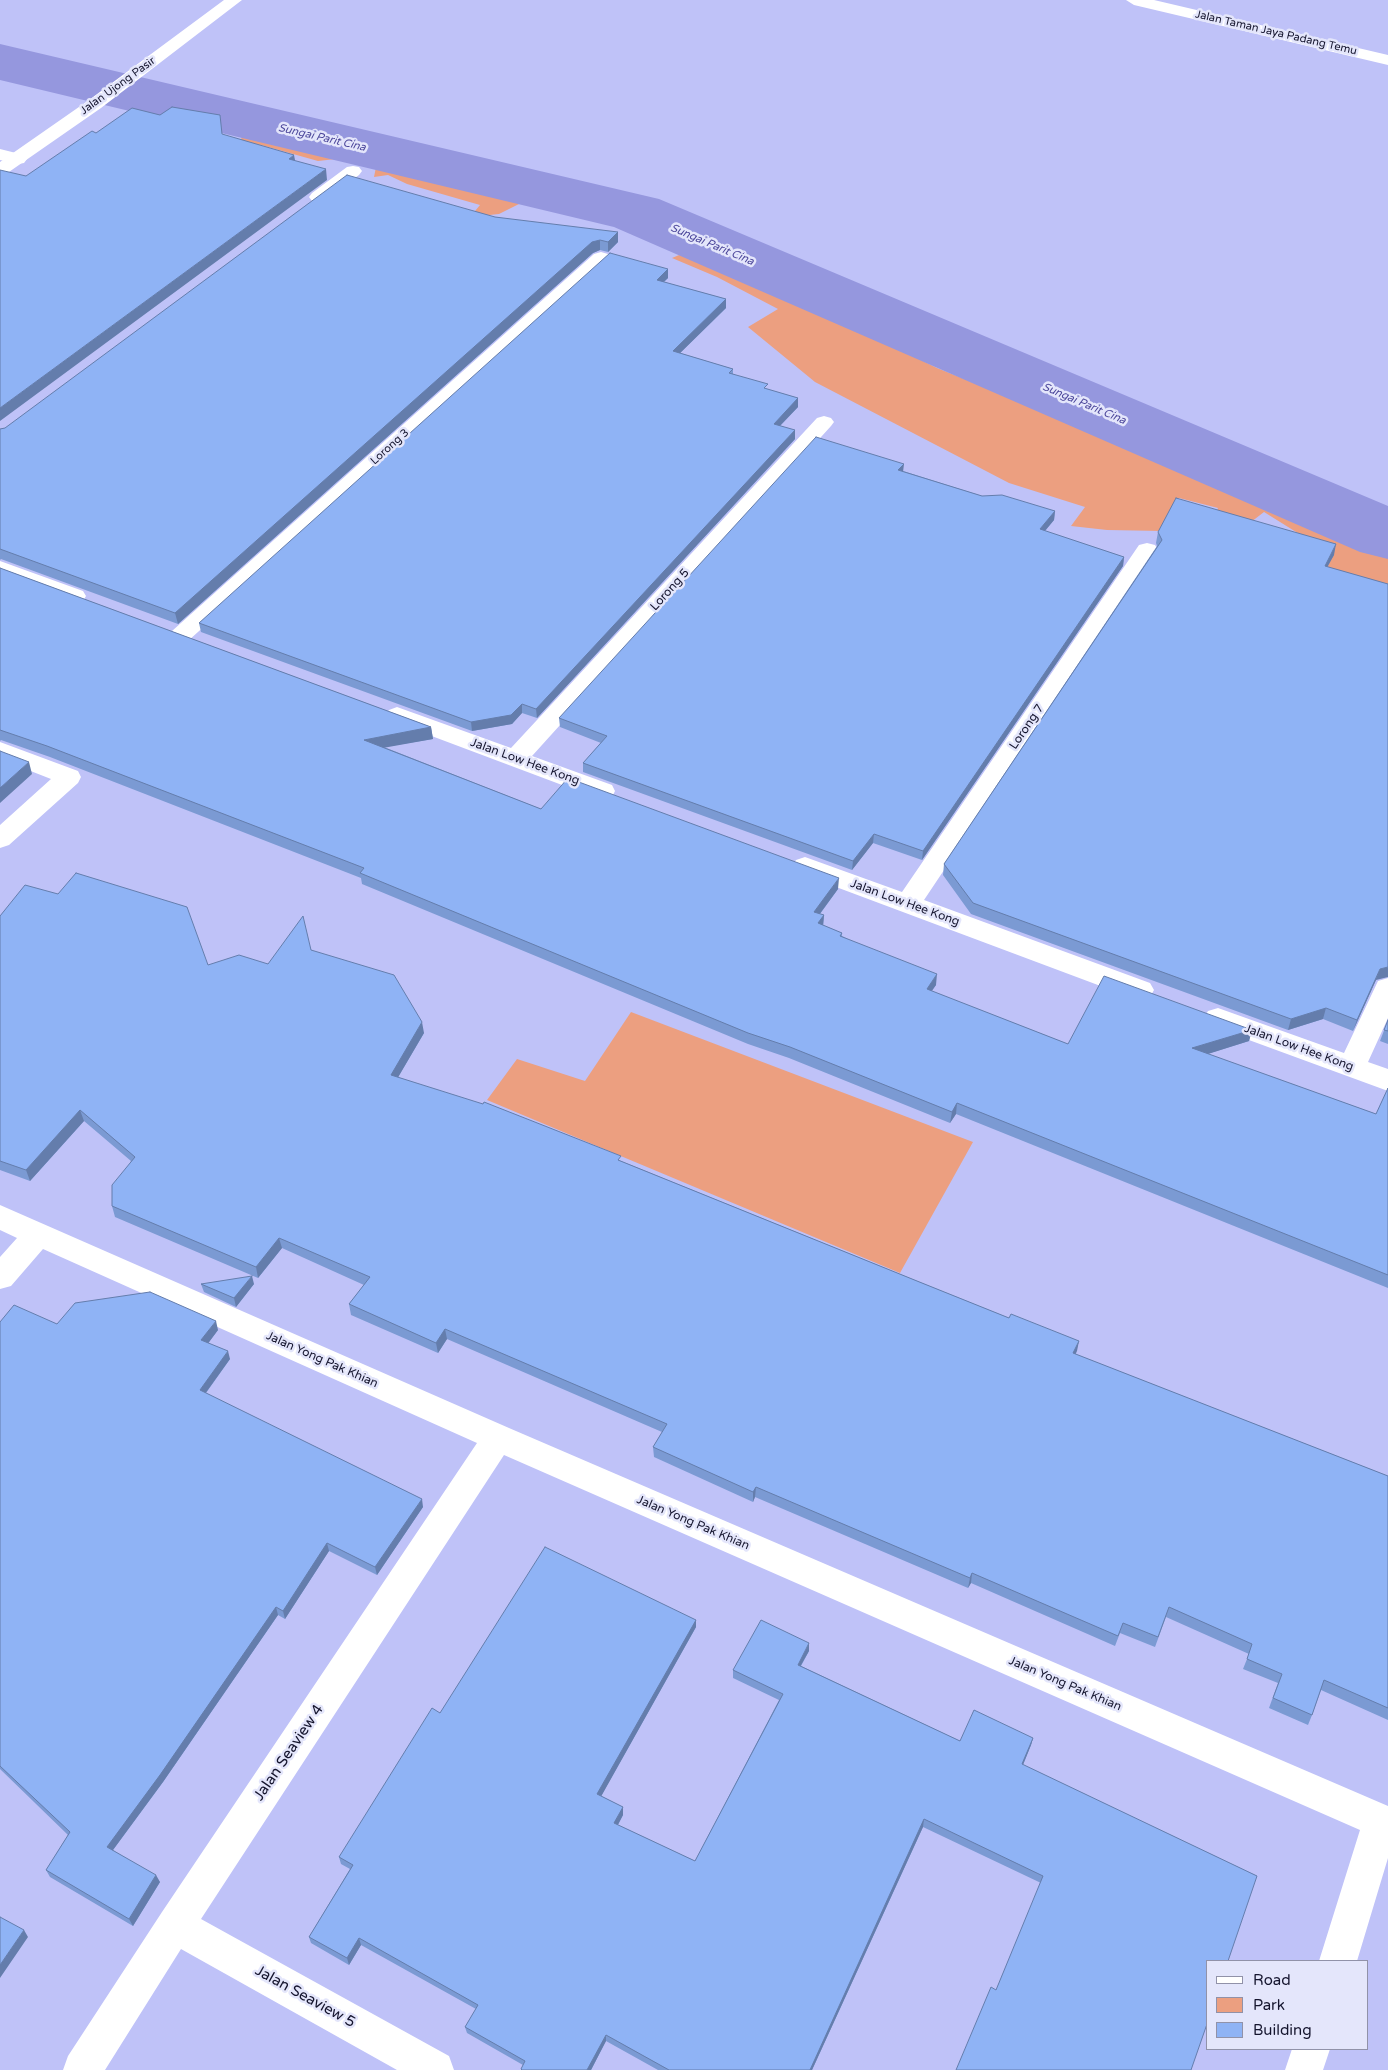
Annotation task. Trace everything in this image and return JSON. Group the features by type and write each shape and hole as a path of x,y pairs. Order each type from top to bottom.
{"street":[{"name":"Jalan Ujong Pasir","path":"0,170 95,104 234,0"},
{"name":"Jalan Taman Jaya Padang Temu","path":"1134,0 1388,60"},
{"path":"0,154 18,159"},
{"path":"0,162 18,159"},
{"path":"304,207 353,171"},
{"name":"Lorong 3","path":"208,646 170,632 601,258"},
{"name":"Lorong 5","path":"516,758 824,422"},
{"name":"Lorong 7","path":"908,904 1147,550"},
{"path":"0,568 99,605"},
{"name":"Jalan Low Hee Kong","path":"376,707 628,800"},
{"path":"0,750 68,777 0,839"},
{"name":"Jalan Low Hee Kong","path":"786,859 1159,997"},
{"path":"1352,1067 1388,988"},
{"name":"Jalan Low Hee Kong","path":"1196,1010 1388,1080"},
{"name":"Jalan Yong Pak Khian","path":"0,1217 498,1438 1384,1823"},
{"path":"0,1277 39,1234"},
{"name":"Jalan Seaview 4","path":"82,2070 498,1438"},
{"path":"1338,1960 1384,1823"},
{"name":"Jalan Seaview 5","path":"176,1925 435,2070"},
{"path":"1304,2070 1311,2050"}],"green space":[{"path":"248,123 441,175 525,201 499,214 470,217 480,205 407,184 388,175 374,177 376,167 362,160 345,158 318,161 261,145 242,144 240,126"},
{"path":"691,250 768,284 937,368 1388,552 1388,596 1327,568 1333,555 1264,512 1242,529 1212,520 1218,508 1179,498 1162,531 1107,530 1071,526 1085,507 1009,483 815,382 748,327 778,309 717,277 672,258"},
{"path":"631,1012 973,1142 900,1273 487,1100 517,1059 585,1081"}],"building":[{"path":"172,107 220,115 222,134 294,155 289,159 326,169 0,408 0,170 26,176 92,131 96,133 132,108 160,115"},
{"path":"347,175 495,217 618,232 608,242 600,240 592,242 175,613 0,549 0,429 5,428"},
{"path":"610,253 668,269 657,280 726,299 673,351 733,369 729,373 768,384 764,388 798,398 774,424 795,430 536,709 522,704 511,715 471,722 199,623"},
{"path":"816,437 904,464 898,470 982,496 1002,495 1055,511 1040,529 1124,557 923,851 874,834 853,861 583,763 607,736 559,718"},
{"path":"1176,498 1336,544 1325,566 1388,584 1388,967 1380,969 1357,1020 1326,1008 1291,1019 973,903 944,864 1162,540 1158,532"},
{"path":"0,568 431,727 364,740 541,809 568,778 839,878 814,912 824,915 818,923 842,933 840,936 937,974 927,989 1068,1044 1104,976 1252,1030 1192,1048 1376,1114 1388,1088 1388,1275 957,1103 952,1112 790,1047 748,1033 360,873 364,868 47,746 0,730"},
{"path":"0,751 29,762 0,788"},
{"path":"76,873 187,907 208,965 239,955 268,964 303,916 311,950 394,975 422,1022 391,1075 483,1104 484,1102 621,1156 618,1160 917,1281 1009,1318 1011,1314 1079,1341 1073,1353 1388,1476 1388,1708 1324,1680 1312,1715 1273,1698 1282,1674 1247,1659 1252,1644 1169,1607 1158,1637 1123,1623 1118,1636 972,1573 970,1578 756,1487 753,1492 653,1447 667,1424 445,1329 436,1343 349,1304 370,1277 279,1238 256,1267 112,1206 112,1185 135,1157 80,1110 26,1170 0,1161 0,916 25,885 58,894"},
{"path":"1388,1020 1388,1031 1384,1030"},
{"path":"252,1276 234,1298 201,1284"},
{"path":"150,1292 216,1321 201,1340 228,1351 200,1390 422,1499 375,1567 327,1543 283,1611 276,1607 160,1775 107,1847 156,1875 129,1919 46,1870 70,1832 0,1766 0,1322 14,1305 57,1324 75,1303"},
{"path":"545,1547 696,1620 597,1794 623,1807 614,1823 695,1861 783,1694 733,1670 761,1620 809,1643 798,1665 960,1741 974,1710 1033,1738 1022,1764 1257,1876 1228,1960 1206,1960 1206,2027 1191,2070 956,2070 991,1987 996,1990 1043,1876 924,1819 810,2070 669,2070 606,2035 587,2070 522,2070 525,2061 465,2027 478,2005 359,1938 347,1958 309,1937 353,1865 339,1857 432,1708 440,1713"},
{"path":"0,1917 24,1930 0,1965"}],"waterway":[{"name":"Sungai Parit Cina","path":"0,62 636,213 1388,535"}]}
